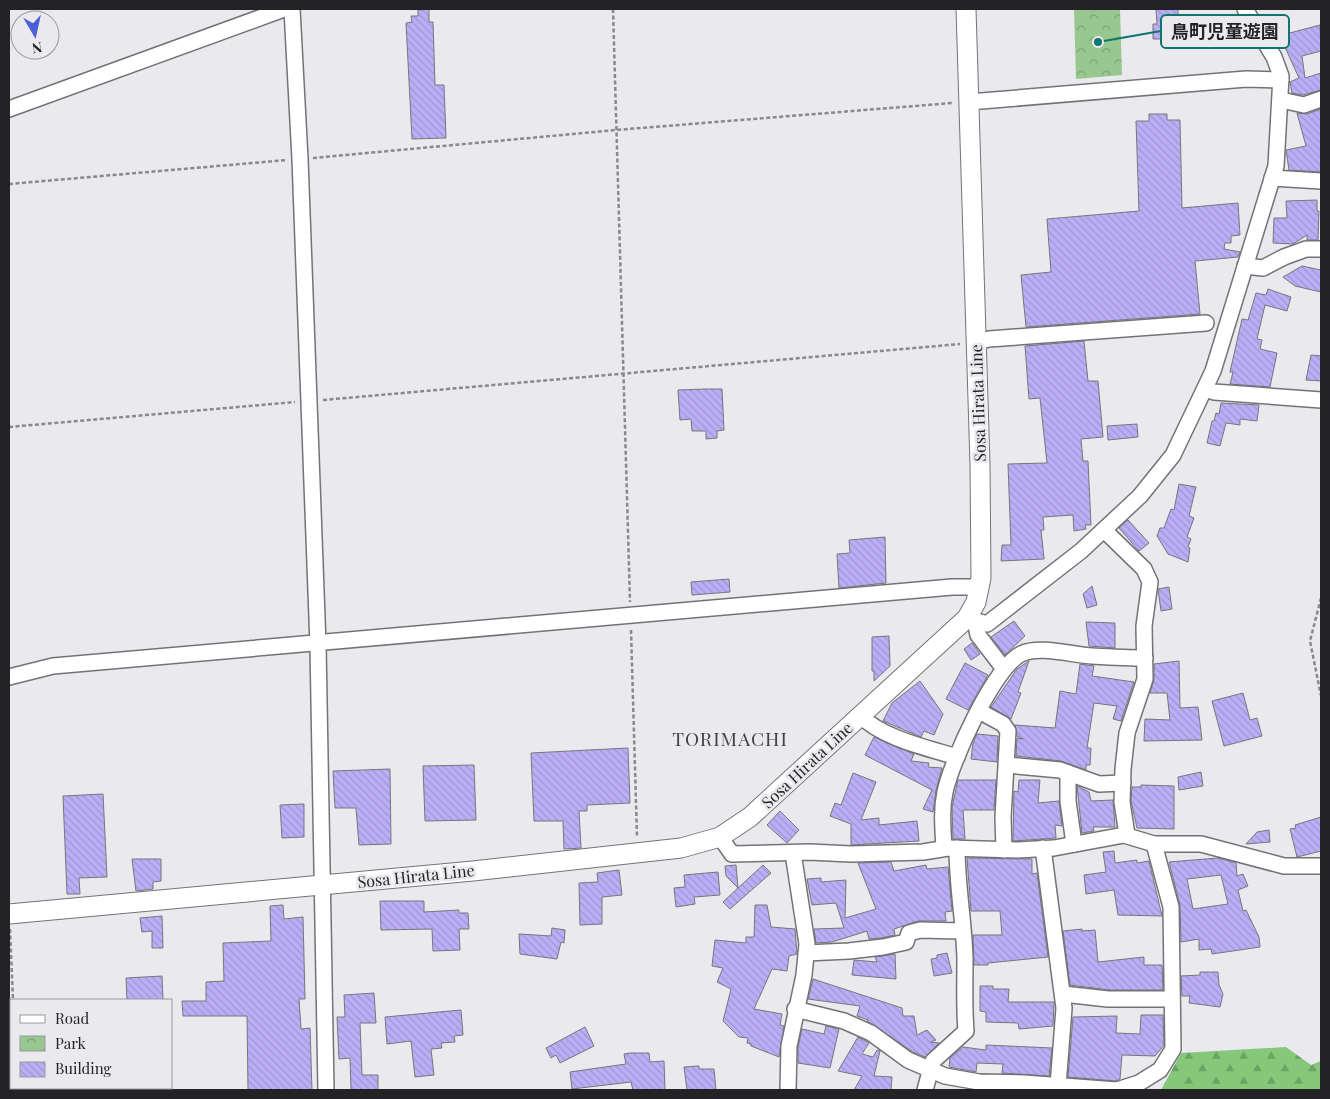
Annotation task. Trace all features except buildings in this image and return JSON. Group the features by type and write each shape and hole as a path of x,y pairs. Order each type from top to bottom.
{"main road":[{"name":"Sosa Hirata Line","path":"9,914 321,886 637,853 681,848 720,838 750,817 860,715 971,619 979,587 980,475 966,9"}],"street":[{"path":"9,109 284,9"},
{"path":"292,9 310,401 318,644 326,1090"},
{"path":"971,619 987,624 1081,551 1140,496 1173,454 1205,389 1213,371 1276,166 1281,80 1274,57 1245,9"},
{"path":"969,102 1246,79 1281,80"},
{"path":"1281,100 1304,105 1321,98"},
{"path":"1272,178 1321,181"},
{"path":"1245,266 1263,268 1284,257 1306,249 1321,249"},
{"path":"976,342 989,339 1206,323"},
{"path":"1205,389 1214,392 1321,400"},
{"path":"1104,530 1144,569 1150,582 1144,626 1145,679 1127,734 1122,783 1127,836"},
{"path":"9,677 53,666 630,617 952,587 979,587"},
{"path":"971,619 978,635 1004,669"},
{"path":"925,1090 933,1061 966,1031 963,1002 965,958 957,877 942,818 946,790 957,757 979,711 996,679 1022,653 1047,651 1090,656 1145,658"},
{"path":"979,711 1003,724 1008,731 1003,817 1004,850"},
{"path":"860,715 868,724 912,744 957,757"},
{"path":"1006,764 1068,773 1099,784 1122,783"},
{"path":"1068,773 1068,802 1074,844"},
{"path":"720,838 732,854 851,854 923,852 951,848 1004,850 1043,848 1127,836 1154,844 1200,844 1284,866 1321,866"},
{"path":"795,1008 844,1021 871,1033 908,1060 945,1076 979,1082 1117,1090 1139,1083 1160,1070 1173,1049 1171,907 1154,844"},
{"path":"1043,848 1063,994 1064,1033 1059,1060 1058,1086"},
{"path":"788,1090 789,1046 795,1008 804,975 806,953 801,895 793,853"},
{"path":"806,953 883,947 906,942 909,933 920,930 962,931"},
{"path":"1063,994 1117,999 1172,999"}],"path":[{"path":"613,9 637,853"},
{"path":"9,184 616,130 969,102"},
{"path":"9,428 976,342"},
{"path":"1321,598 1310,641 1321,696"},
{"path":"9,914 13,999"}],"green space":[{"path":"1074,9 1120,9 1122,75 1076,79"},
{"path":"1286,1047 1311,1065 1321,1061 1321,1090 1161,1090 1181,1053"}],"place":[{"name":"鳥町児童遊園","path":"1098,42"}],"district":[{"name":"TORIMACHI","path":"730,739"}]}
